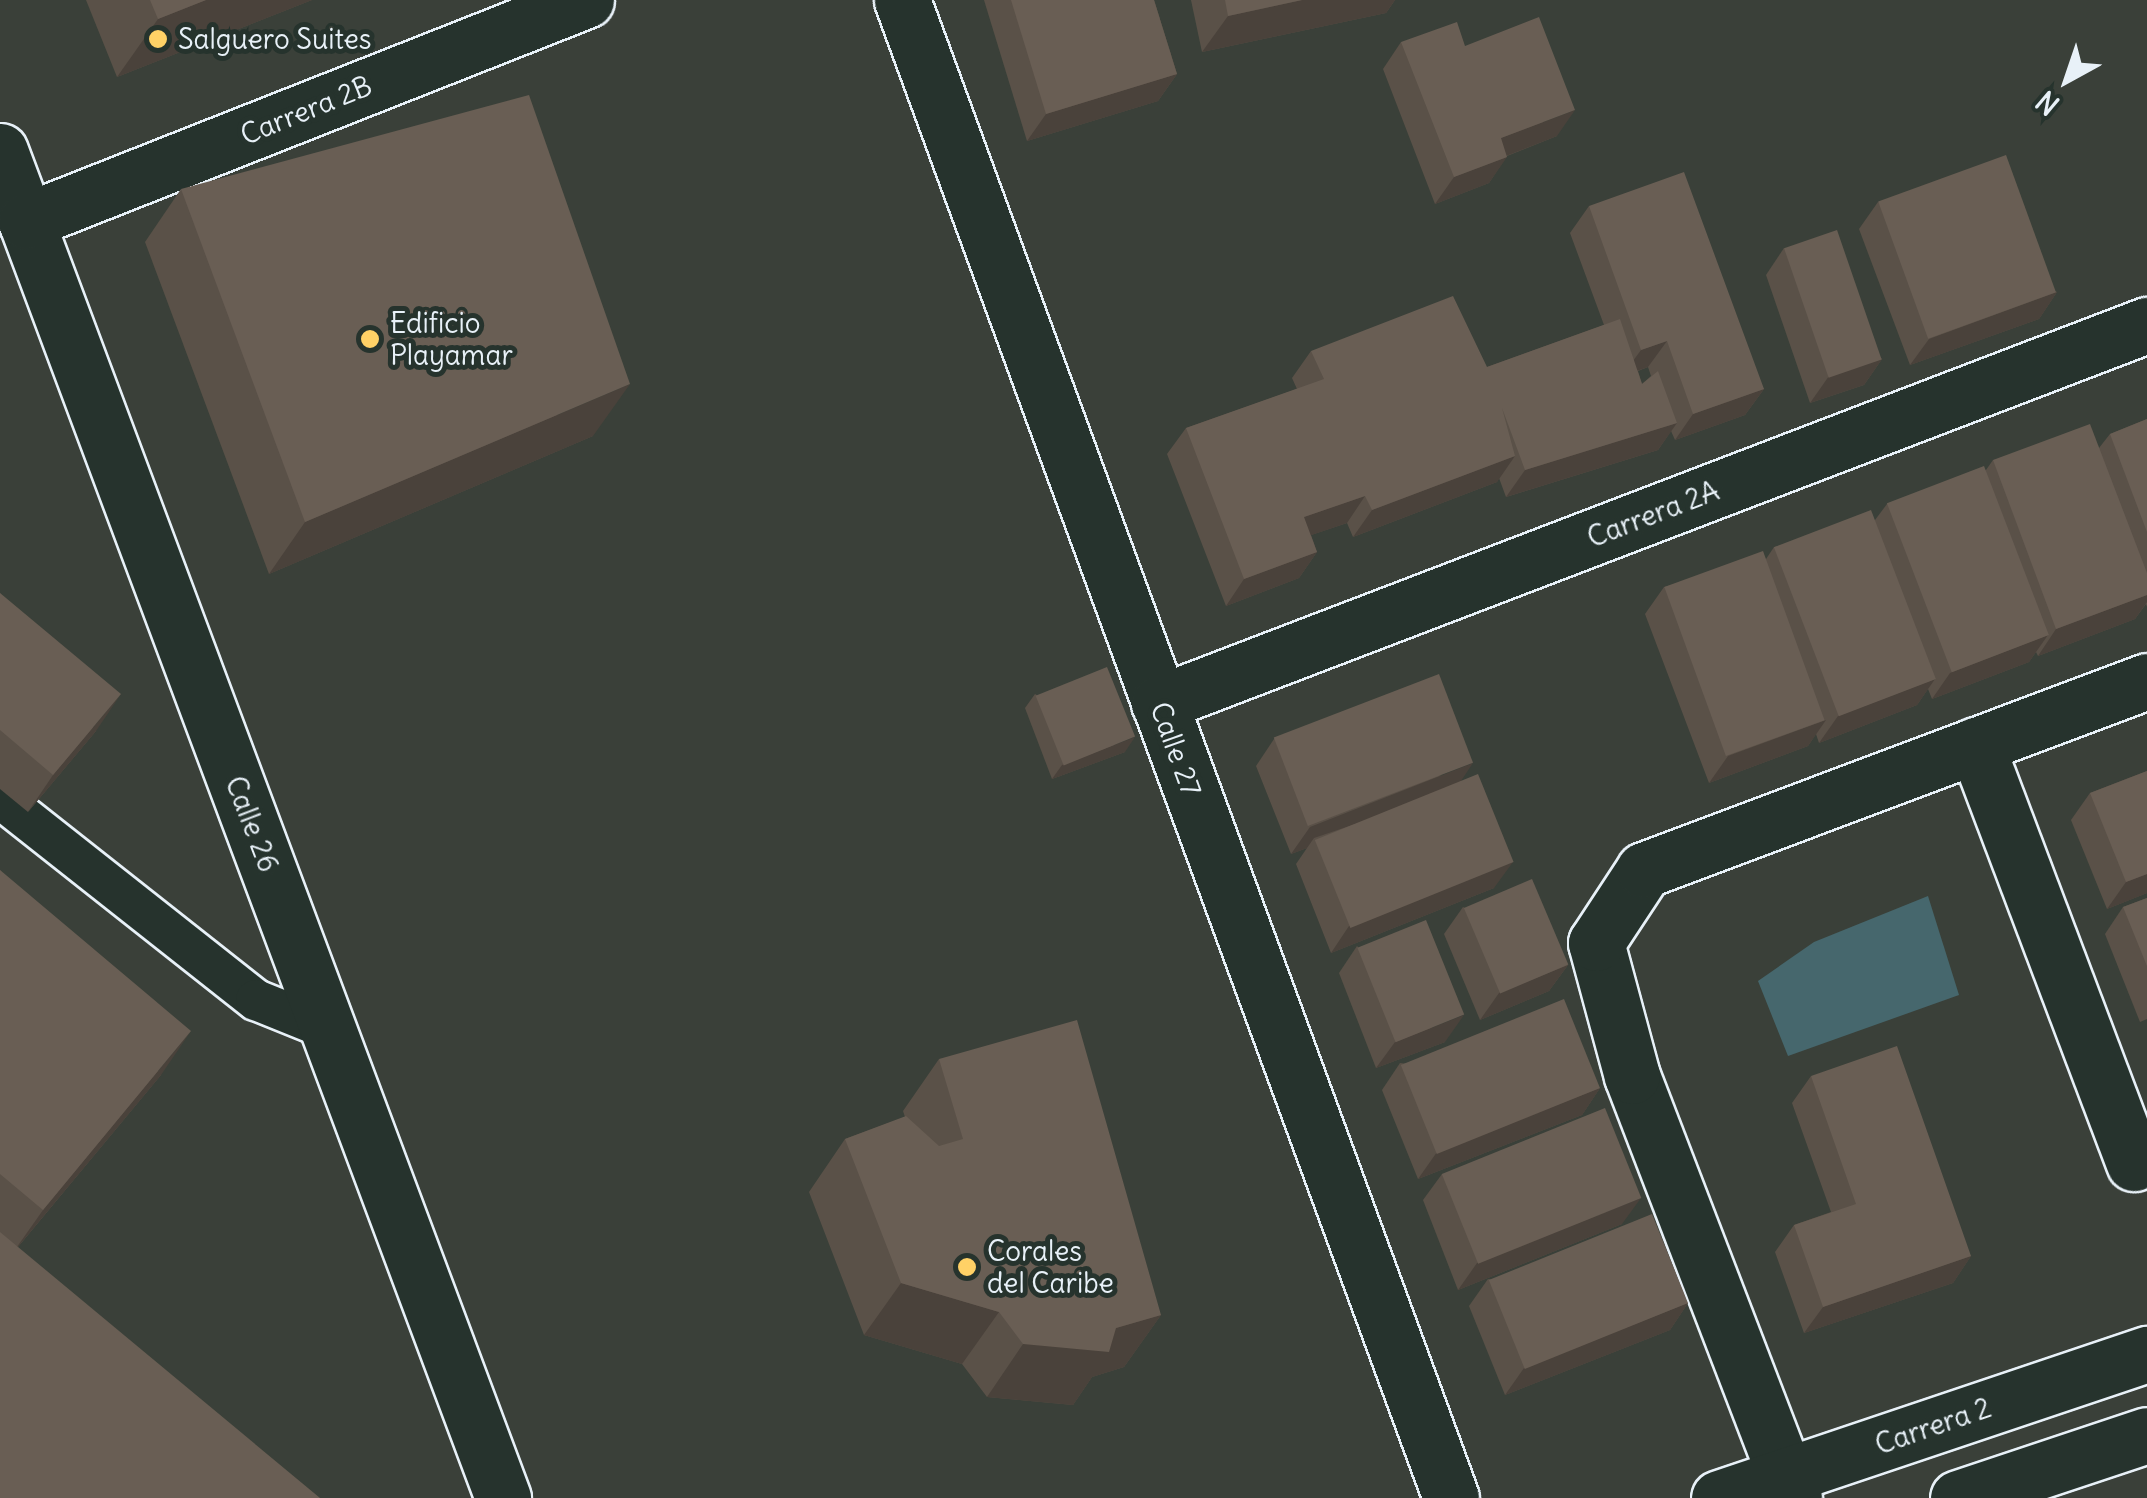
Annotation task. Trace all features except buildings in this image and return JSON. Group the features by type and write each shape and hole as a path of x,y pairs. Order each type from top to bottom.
{"street":[{"name":"Carrera 2B","path":"26,221 586,0"},
{"name":"Calle 27","path":"902,0 1451,1498"},
{"name":"Calle 26","path":"0,151 503,1498"},
{"name":"Carrera 2A","path":"1159,703 2147,325"},
{"path":"1790,1487 1632,1076 1596,944 1644,870 2147,681"},
{"path":"1976,745 2134,1164"},
{"name":"Carrera 2","path":"1719,1498 1790,1487 2147,1354"},
{"path":"1958,1498 2147,1434"}],"lane":[{"path":"0,798 256,1000 328,1029"}],"water":[{"path":"1928,896 1959,995 1788,1056 1758,981 1814,942"}],"place":[{"name":"Salguero Suites","path":"158,39"},
{"name":"Edificio Playamar","path":"370,339"},
{"name":"Corales del Caribe","path":"967,1267"}]}
